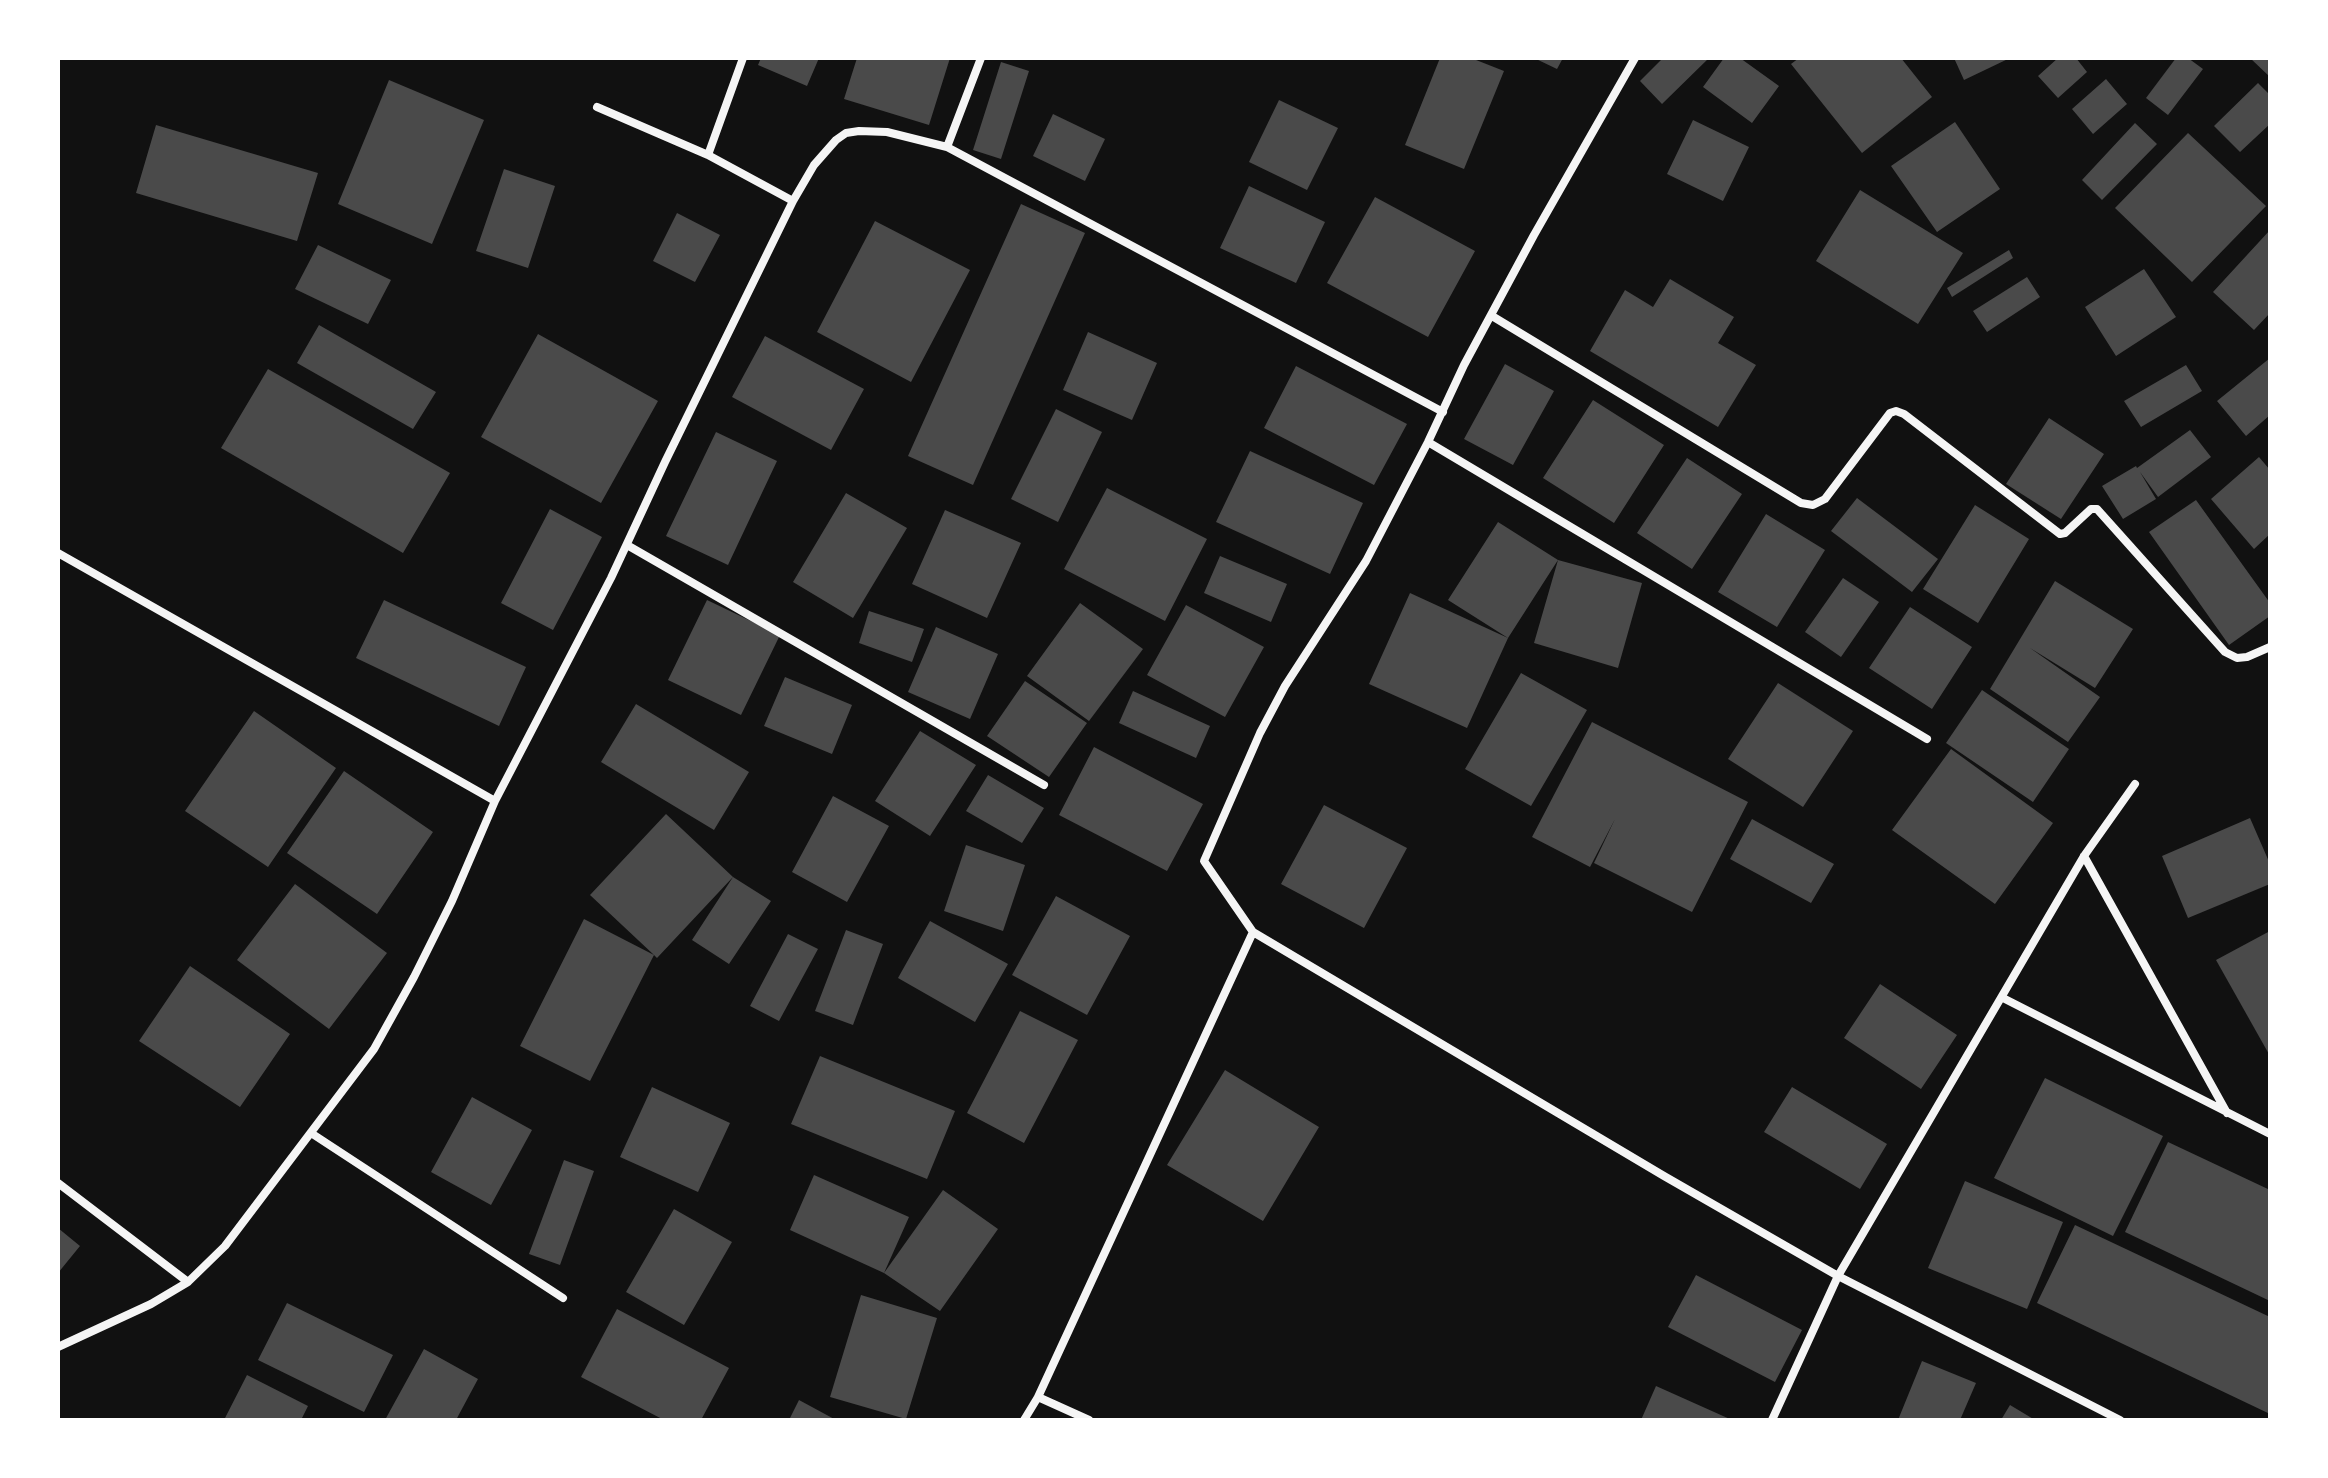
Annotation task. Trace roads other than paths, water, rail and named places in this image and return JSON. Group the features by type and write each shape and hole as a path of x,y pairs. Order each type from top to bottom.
{"street":[{"path":"708,155 743,58"},
{"path":"947,147 981,58"},
{"path":"1635,58 1464,365 1428,442 1350,589 1272,709 1204,861 1253,932 1838,1276 2120,1420"},
{"path":"597,107 708,155 793,201"},
{"path":"58,1347 151,1304 188,1282 225,1246 374,1049 452,901 495,801 627,545 698,392 793,201 814,165 846,133 887,132 947,147 1443,412"},
{"path":"1492,316 1801,503 1813,505 1825,499 1890,413 1896,411 1904,414 2060,534 2091,509 2097,509 2225,652 2237,658 2247,657 2270,647"},
{"path":"1428,442 1927,739"},
{"path":"627,545 1044,785"},
{"path":"58,553 495,801"},
{"path":"1772,1420 1838,1276 2084,856 2135,784"},
{"path":"2084,856 2227,1114"},
{"path":"1024,1420 1038,1397 1253,932"},
{"path":"2003,998 2270,1134"},
{"path":"311,1133 563,1298"},
{"path":"58,1183 188,1282"},
{"path":"1038,1397 1089,1420"}]}
